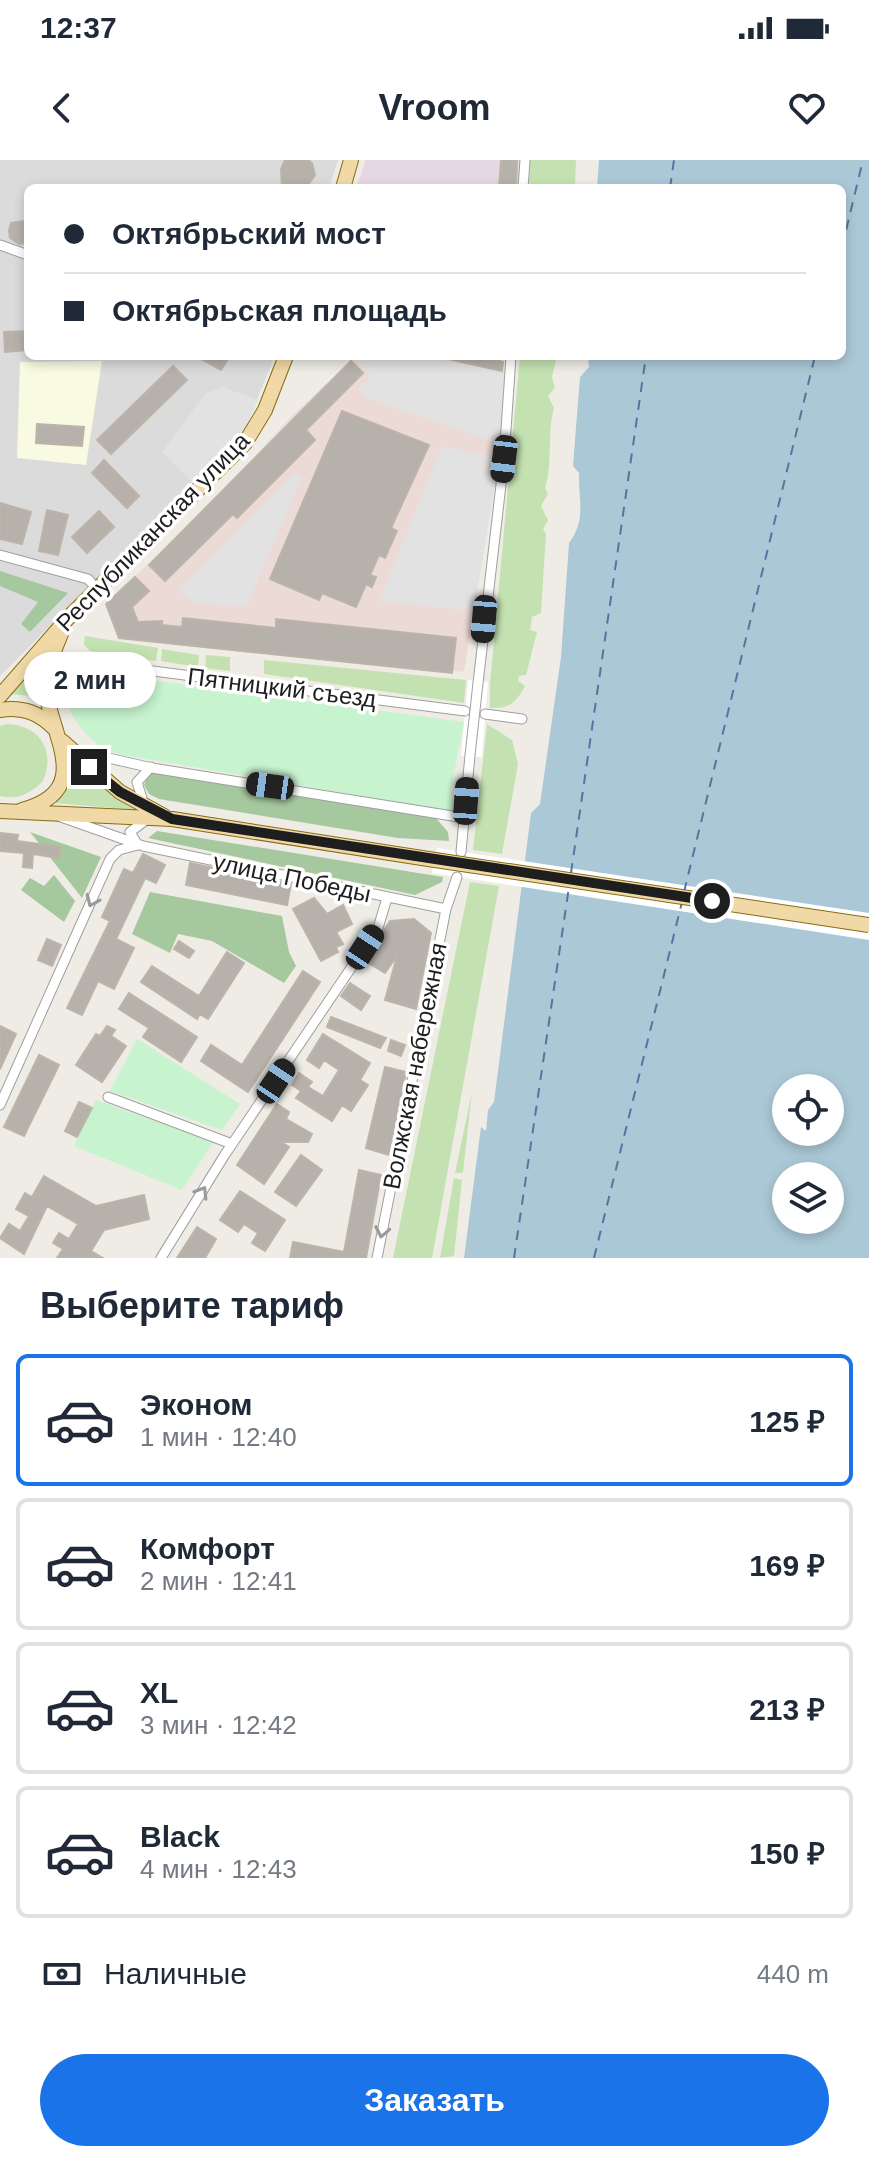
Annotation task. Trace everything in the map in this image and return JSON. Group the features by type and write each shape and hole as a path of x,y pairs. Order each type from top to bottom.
{"main road":[{"path":"344,184 351,160"},
{"name":"Республиканская улица","path":"0,696 68,618 245,443 265,410 284,360"},
{"path":"2,811 33,808 52,795 65,763 62,739 46,689 52,658 68,618"},
{"path":"0,710 25,709 37,714 106,782 147,813"},
{"path":"2,811 57,816 147,813 869,925"}],"street":[{"path":"523,184 525,160"},
{"path":"0,245 24,254"},
{"path":"461,852 504,459 511,360"},
{"path":"0,555 88,579 97,589"},
{"name":"Пятницкий съезд","path":"52,658 465,711"},
{"path":"485,714 522,719"},
{"path":"62,739 151,767 465,818"},
{"path":"0,1105 110,859 119,850 138,845 130,832 147,813 137,792 137,782 151,767"},
{"name":"улица Победы","path":"57,816 138,845 446,909"},
{"name":"Волжская набережная","path":"377,1258 446,909 457,877"},
{"path":"161,1258 232,1144 378,928 387,898"},
{"path":"108,1097 232,1144"}],"shaded area":[{"path":"0,160 338,160 330,184 24,184 24,360 273,360 244,431 0,676"},
{"path":"366,160 521,160 519,184 357,184"},
{"path":"352,360 450,360 507,373 499,458 464,672 118,638 106,604 217,498 293,415"},
{"path":"443,360 506,373 501,444 367,398 358,390 371,377 355,361"},
{"path":"102,361 86,465 17,458 20,362"},
{"path":"223,387 258,400 244,431 193,483 162,452 205,394"},
{"path":"442,446 499,458 474,611 379,601"},
{"path":"295,473 301,478 247,606 197,604 179,590"}],"green space":[{"path":"530,160 576,160 575,184 529,184"},
{"path":"520,360 556,360 552,377 555,388 548,396 554,408 545,488 548,494 541,506 548,520 543,529 546,534 541,613 532,617 530,630 537,632 526,675 519,676 518,681 525,686 518,697 511,704 490,708"},
{"path":"0,571 68,593 30,632 21,624 38,602 0,586"},
{"path":"85,636 158,648 156,661 90,651 84,645"},
{"path":"48,649 46,704 31,696 9,694"},
{"path":"162,649 199,655 198,667 161,661"},
{"path":"206,655 230,657 230,671 205,668"},
{"path":"264,660 466,680 464,703 264,674"},
{"path":"68,669 464,722 451,788 455,812 118,754 95,742 74,718 56,685 56,678"},
{"path":"7,724 28,729 36,735 46,750 48,760 43,781 28,793 12,797 0,796 0,726"},
{"path":"487,724 512,740 518,764 502,854 473,850"},
{"path":"72,761 138,810 53,803 68,784"},
{"path":"155,771 435,817 448,832 449,841 398,838 159,799 149,794 144,785 148,775"},
{"path":"157,831 443,877 442,882 415,895 148,838"},
{"path":"30,832 101,857 82,898"},
{"path":"54,875 75,901 64,922 21,890 30,878 44,886"},
{"path":"470,882 499,886 432,1258 393,1258"},
{"path":"150,892 282,916 289,952 296,966 284,983 212,941 178,934 170,953 132,934"},
{"path":"137,1039 240,1104 222,1130 110,1091"},
{"path":"472,1092 463,1173 455,1173"},
{"path":"96,1100 213,1142 182,1190 74,1146"},
{"path":"454,1178 462,1180 454,1256 440,1258"}],"water":[{"path":"599,160 869,160 869,1258 464,1258 481,1127 486,1131 488,1110 494,1102 531,813 540,804 561,657 569,543 580,517 579,473 573,466 580,377 589,367 588,360 846,360 846,184 597,184"}],"pier":[{"path":"468,680 488,682 482,757 461,756"},
{"path":"437,848 869,913 869,940 432,873"}],"building":[{"path":"285,160 308,160 315,175 309,184 282,184 281,169"},
{"path":"501,160 517,160 516,184 499,184"},
{"path":"24,221 24,243 10,238 11,223"},
{"path":"24,331 24,350 5,352 4,332"},
{"path":"203,360 227,360 221,370"},
{"path":"452,360 497,360 503,362 502,371"},
{"path":"351,361 363,373 306,430 315,440 237,518 233,514 165,581 149,565"},
{"path":"173,366 187,380 111,454 97,440"},
{"path":"342,411 429,445 391,528 397,531 385,558 379,555 370,575 376,577 372,587 366,584 356,607 322,593 319,600 270,579"},
{"path":"37,424 84,427 82,446 36,443"},
{"path":"104,460 139,496 127,508 92,473"},
{"path":"0,503 31,512 22,544 0,539"},
{"path":"47,510 68,515 58,555 39,551"},
{"path":"99,511 114,527 87,553 72,537"},
{"path":"135,577 149,591 132,607 138,622 162,621 162,625 182,627 183,618 276,628 276,619 456,638 452,673 119,638 106,604"},
{"path":"0,833 18,835 17,841 61,847 59,858 33,854 32,868 23,867 24,853 0,851"},
{"path":"143,854 165,865 156,883 145,878 116,939 134,948 114,989 98,981 82,1015 67,1008 110,921 102,917 124,869 133,873"},
{"path":"190,863 291,884 287,905 186,885"},
{"path":"314,898 327,914 343,905 352,924 336,932 343,944 336,947 338,952 321,961 293,909"},
{"path":"414,919 431,933 416,1009 385,1000 397,956 385,973 365,961 390,921"},
{"path":"47,939 61,945 52,966 38,960"},
{"path":"179,941 194,951 189,958 174,949"},
{"path":"227,952 244,963 208,1019 200,1014 197,1019 141,982 152,966 199,996"},
{"path":"303,971 320,982 248,1092 201,1061 211,1045 242,1065"},
{"path":"350,983 370,996 361,1010 341,996"},
{"path":"129,993 197,1037 181,1062 143,1037 149,1028 119,1009"},
{"path":"331,1017 386,1038 380,1048 327,1027"},
{"path":"0,1026 16,1034 0,1069"},
{"path":"107,1026 115,1030 111,1036 126,1046 102,1082 76,1065 96,1034 100,1036"},
{"path":"323,1034 370,1063 360,1080 368,1085 351,1111 342,1105 332,1121 296,1098 301,1091 292,1085 299,1073 312,1082 308,1087 323,1096 339,1070 324,1060 319,1068 307,1060"},
{"path":"391,1040 405,1045 401,1056 388,1051"},
{"path":"39,1055 59,1065 24,1136 4,1127"},
{"path":"385,1067 406,1072 389,1155 366,1148"},
{"path":"79,1102 92,1108 77,1137 65,1131"},
{"path":"277,1104 289,1112 286,1119 312,1134 308,1142 281,1142 289,1147 264,1184 237,1165"},
{"path":"301,1155 322,1170 296,1206 275,1192"},
{"path":"359,1170 381,1175 366,1258 290,1258 293,1242 344,1252"},
{"path":"44,1176 96,1206 144,1195 149,1219 104,1230 91,1251 103,1258 57,1258 63,1249 53,1243 59,1233 69,1239 78,1224 47,1206 24,1254 0,1238 9,1224 20,1231 29,1216 16,1209 25,1193 32,1197"},
{"path":"240,1191 285,1220 265,1251 252,1243 258,1233 244,1224 238,1232 220,1220"},
{"path":"197,1227 216,1239 205,1258 177,1258"}],"ferry route":[{"path":"671,184 674,160"},
{"path":"846,230 863,160"},
{"path":"571,873 645,360"},
{"path":"684,892 814,360"},
{"path":"514,1258 569,887"},
{"path":"594,1258 682,902"}],"route":[{"path":"89,767 120,792 172,819 712,901"}]}
